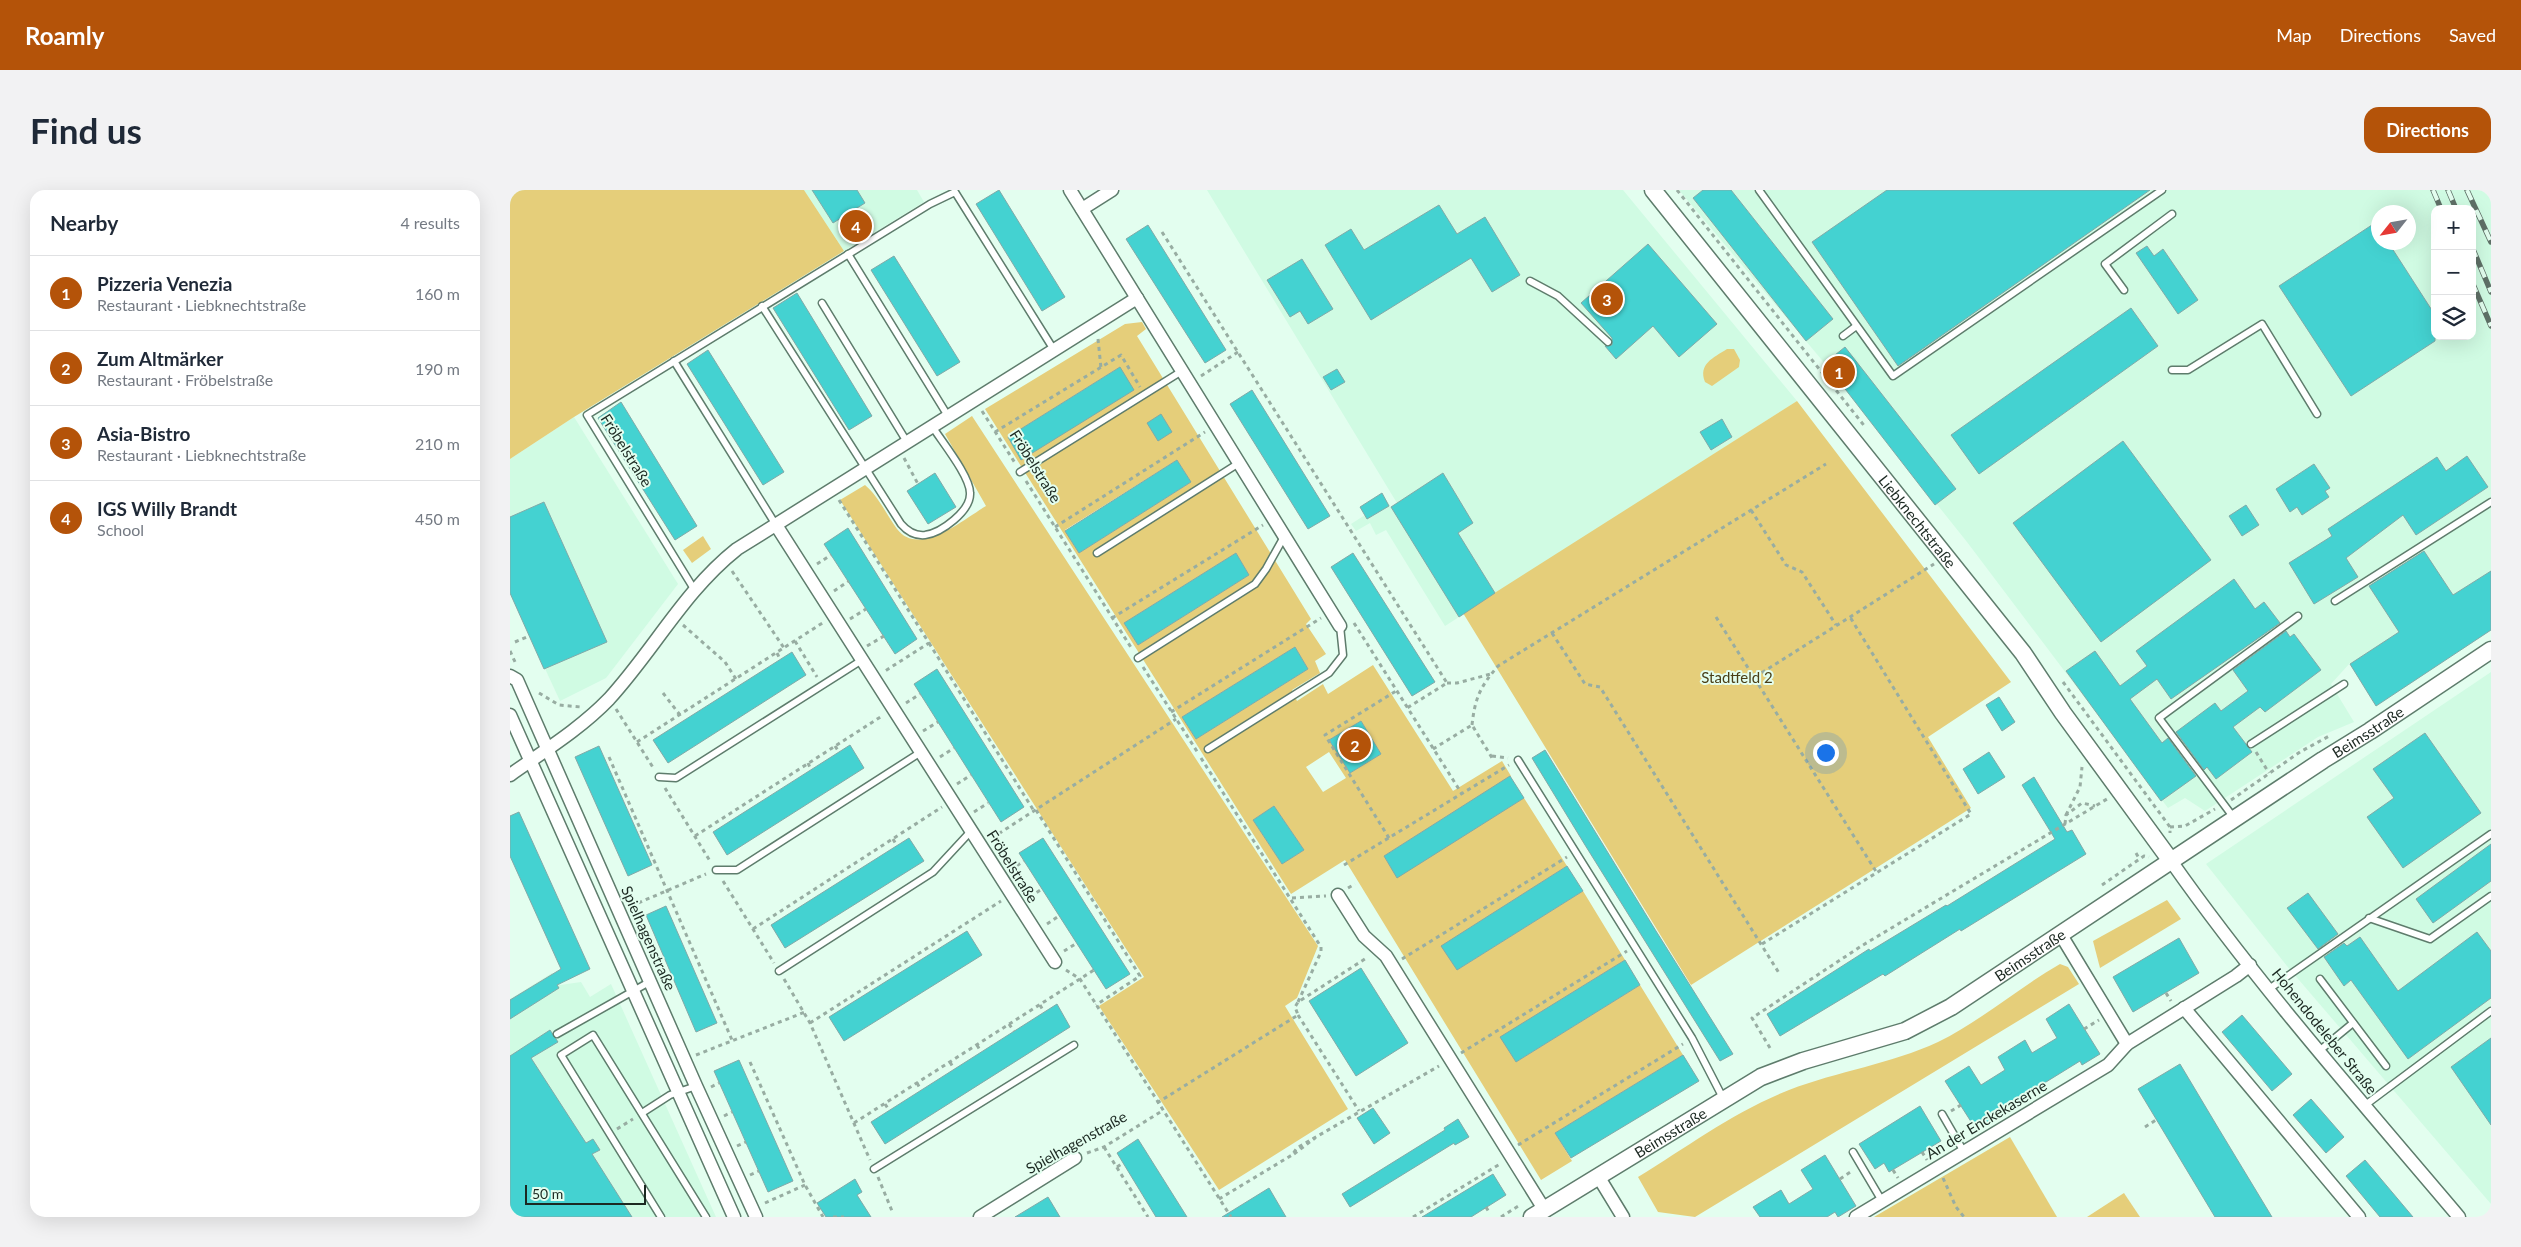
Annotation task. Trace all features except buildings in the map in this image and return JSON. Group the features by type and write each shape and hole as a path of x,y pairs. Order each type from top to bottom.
{"street":[{"path":"1070,190 1340,626"},
{"path":"1082,209 1112,190"},
{"name":"Liebknechtstraße","path":"1653,190 2023,653 2063,713 2171,861"},
{"path":"510,776 589,718 609,698 694,589 729,556 865,468 1137,298"},
{"name":"Fröbelstraße","path":"776,525 1055,962"},
{"name":"Beimsstraße","path":"1338,895 1364,936 1386,956 1450,1059 1514,1151 1538,1213 1723,1098 1773,1072 1894,1035 1928,1020 1973,994 2491,650"},
{"name":"Spielhagenstraße","path":"510,676 516,680 756,1217"},
{"path":"510,715 734,1217"},
{"name":"Hohendodeleber Straße","path":"2171,861 2250,965 2319,1051 2459,1217"},
{"path":"2061,935 2127,1044"},
{"name":"An der Enckekaserne","path":"1856,1217 2108,1065 2127,1044 2236,976 2250,965"},
{"path":"2184,1008 2359,1217"},
{"name":"Spielhagenstraße","path":"980,1217 1075,1158"},
{"path":"1598,1176 1623,1217"}],"lane":[{"path":"1759,190 1893,376 2162,190"},
{"name":"Fröbelstraße","path":"694,589 587,415 930,204 955,192 1054,350"},
{"path":"2124,290 2105,264 2172,214"},
{"path":"848,254 948,416"},
{"path":"1530,281 1558,296 1608,342"},
{"path":"822,303 907,442"},
{"path":"762,306 904,528 916,534 933,532 963,513 968,506 970,495 968,482 932,426"},
{"path":"2172,370 2188,370 2262,324 2317,414"},
{"path":"1843,336 1856,327"},
{"name":"Fröbelstraße","path":"674,361 776,525"},
{"path":"1020,472 1182,372"},
{"path":"1097,553 1240,463"},
{"path":"2335,601 2491,502"},
{"path":"1138,658 1255,584 1266,569 1285,535"},
{"path":"2235,819 2159,718 2298,616"},
{"path":"1208,749 1329,673 1343,655 1340,626"},
{"path":"659,777 676,778 862,660"},
{"path":"2251,744 2344,684"},
{"path":"716,870 737,870 921,752"},
{"path":"1518,760 1577,850 1692,1038 1723,1098"},
{"path":"779,971 933,872 972,831"},
{"path":"2269,989 2491,834"},
{"path":"2369,918 2430,939 2491,896"},
{"path":"2320,979 2386,1066"},
{"path":"557,1034 651,981"},
{"path":"2364,1106 2491,1011"},
{"path":"2319,1051 2353,1023"},
{"path":"661,1217 561,1055 593,1035 706,1217"},
{"path":"874,1169 1074,1045"},
{"path":"642,1113 678,1092 696,1086"},
{"path":"1942,1114 1964,1152"},
{"path":"1853,1152 1882,1201"}],"path":[{"path":"1677,190 1871,434"},
{"path":"1162,232 1447,682"},
{"path":"1098,322 1101,368"},
{"path":"1190,383 1238,352"},
{"path":"995,432 1121,355 1145,395"},
{"name":"Fröbelstraße","path":"980,408 1176,720 1292,898 1322,949 1298,1002"},
{"path":"1055,527 1216,425"},
{"path":"903,457 918,484"},
{"path":"1494,761 1472,725 1474,702 1481,688 1498,666 1826,464"},
{"path":"832,489 1140,976 1096,1005"},
{"path":"1751,510 1786,565 1802,572 1836,625"},
{"path":"1112,618 1274,518"},
{"path":"732,571 784,648"},
{"path":"1755,677 1919,574"},
{"path":"1172,712 1331,612"},
{"path":"637,742 834,616"},
{"path":"1762,944 1971,814 1850,617"},
{"path":"1716,618 1877,873"},
{"path":"1340,626 1351,619 1462,794"},
{"path":"683,625 725,662 736,679"},
{"path":"1552,633 1585,684 1600,688 1779,973"},
{"path":"515,642 529,636"},
{"path":"795,641 818,677 810,682"},
{"path":"874,678 929,644"},
{"path":"776,653 780,659"},
{"path":"750,670 754,676"},
{"path":"1407,708 1447,682 1457,683 1491,674"},
{"path":"723,688 726,694"},
{"path":"536,690 559,706 586,708"},
{"path":"1390,838 1325,735 1396,691"},
{"path":"663,693 680,715"},
{"path":"609,698 805,1012 892,1211"},
{"path":"695,706 699,711"},
{"path":"695,836 893,708"},
{"path":"980,846 1176,720"},
{"path":"668,722 672,728"},
{"path":"1433,748 1472,725"},
{"path":"2251,744 2269,773"},
{"path":"835,746 839,752"},
{"path":"1492,756 1518,760"},
{"path":"609,757 732,1040"},
{"path":"1344,865 1518,760"},
{"path":"808,763 811,770"},
{"path":"2064,824 2066,815 2080,787 2082,764"},
{"path":"654,768 663,769"},
{"path":"780,781 784,787"},
{"path":"755,797 759,803"},
{"path":"1770,1048 1752,1018 1862,945 1949,895 2107,798"},
{"path":"753,929 952,801"},
{"path":"2066,815 2082,803 2095,806"},
{"path":"727,816 730,821"},
{"path":"893,839 897,846"},
{"path":"1402,960 1577,850"},
{"path":"2136,853 2140,860"},
{"path":"867,856 870,862"},
{"path":"2100,887 2144,856"},
{"path":"623,909 716,870"},
{"path":"841,872 844,879"},
{"path":"813,890 816,896"},
{"path":"810,1023 1012,894"},
{"path":"1292,898 1338,895"},
{"path":"786,908 789,913"},
{"path":"952,932 956,938"},
{"path":"1219,1199 1292,1155 1297,1148 1319,1134 1450,1059 1636,946"},
{"path":"928,948 931,953"},
{"path":"1359,1111 1298,1014 1295,1006 1298,1002 1379,950"},
{"path":"1055,962 1080,979 1231,1217"},
{"path":"900,966 903,971"},
{"path":"854,1123 1094,970"},
{"path":"873,983 876,988"},
{"path":"846,1000 848,1005"},
{"path":"1040,1005 1044,1012"},
{"path":"690,1057 805,1012"},
{"path":"1157,1103 1298,1014"},
{"path":"1009,1024 1014,1031"},
{"path":"1413,1217 1683,1044"},
{"path":"977,1045 981,1052"},
{"path":"750,1062 805,1185 823,1217"},
{"path":"950,1062 954,1069"},
{"path":"917,1083 921,1090"},
{"path":"885,1104 889,1110"},
{"name":"Spielhagenstraße","path":"1075,1158 1104,1146 1162,1111"},
{"path":"610,1134 642,1113"},
{"path":"2145,1127 2156,1120"},
{"path":"1104,1146 1148,1217"},
{"path":"1117,1166 1123,1163"},
{"path":"1939,1167 1947,1190 1964,1217"},
{"path":"765,1203 805,1185"},
{"path":"1134,1195 1140,1191"},
{"path":"1501,1217 1526,1201"},
{"path":"1486,1207 1490,1214"},
{"path":"833,1217 844,1216"}],"shaded area":[{"path":"804,190 917,190 924,202 844,251"},
{"path":"1207,190 1623,190 1797,401 1445,626 1386,530 1376,535 1370,523 1356,531 1351,524 1365,515 1360,507 1382,493 1394,512 1400,508"},
{"path":"1679,190 2491,190 2491,571 2393,635 2491,573 2491,630 2377,706 2350,663 2331,684 2354,722 2318,737 2205,811 2185,798 2168,808 1967,542 1821,359"},
{"path":"574,417 678,584 606,678 560,701 510,593 510,459"},
{"path":"2491,672 2491,1204 2287,966 2206,864"},
{"path":"552,973 560,985 581,982 590,997 611,984 716,1217 510,1217 510,999"}],"green space":[{"path":"510,190 804,190 844,251 574,417 510,459"},
{"path":"1142,322 1146,329 1137,336 1311,619 1306,624 1326,654 1315,661 1320,673 1292,690 1297,701 1323,684 1328,694 1373,665 1453,791 1502,761 1511,776 1384,856 1397,877 1524,798 1567,866 1442,946 1457,970 1583,891 1625,960 1501,1037 1516,1062 1640,985 1683,1055 1555,1133 1572,1161 1541,1180 1345,860 1291,894 985,409 1125,324","holes":["1120,367 1021,459 1008,437","1177,460 1191,482 1079,553 1065,530","1236,553 1249,575 1138,645 1124,623","1295,647 1308,669 1196,739 1182,717","1361,721 1381,754 1350,773 1329,740","1329,752 1346,778 1323,792 1306,767","1274,806 1304,850 1282,864 1253,820"]},
{"path":"1727,349 1734,349 1740,360 1739,367 1712,386 1705,382 1703,376 1705,366"},
{"name":"Stadtfeld 2","path":"1797,401 2011,682 1928,737 1971,808 1691,985 1463,613"},
{"path":"972,416 1318,946 1297,998 1285,1006 1348,1109 1219,1190 1099,1006 1144,977 840,500 865,485 878,500 897,529 906,537 917,539 929,538 954,527 986,506 945,434"},
{"path":"703,536 711,549 692,563 683,550"},
{"path":"2167,900 2181,919 2100,968 2093,941"},
{"path":"2060,964 2068,967 2079,984 1695,1217 1658,1212 1638,1177 1730,1119 1769,1099 1808,1083 1920,1050 1954,1034"},
{"path":"2010,1137 2057,1217 1874,1217"},
{"path":"2124,1193 2140,1217 2087,1217"}],"railway":[{"path":"2433,190 2439,205"},
{"path":"2448,190 2454,205"},
{"path":"2467,190 2491,242"},
{"path":"2473,250 2491,292"},
{"path":"2476,291 2491,326"}],"place":[{"name":"IGS Willy Brandt","path":"856,226"},
{"name":"Asia-Bistro","path":"1607,299"},
{"name":"Pizzeria Venezia","path":"1839,372"},
{"name":"Zum Altmärker","path":"1355,745"}]}
